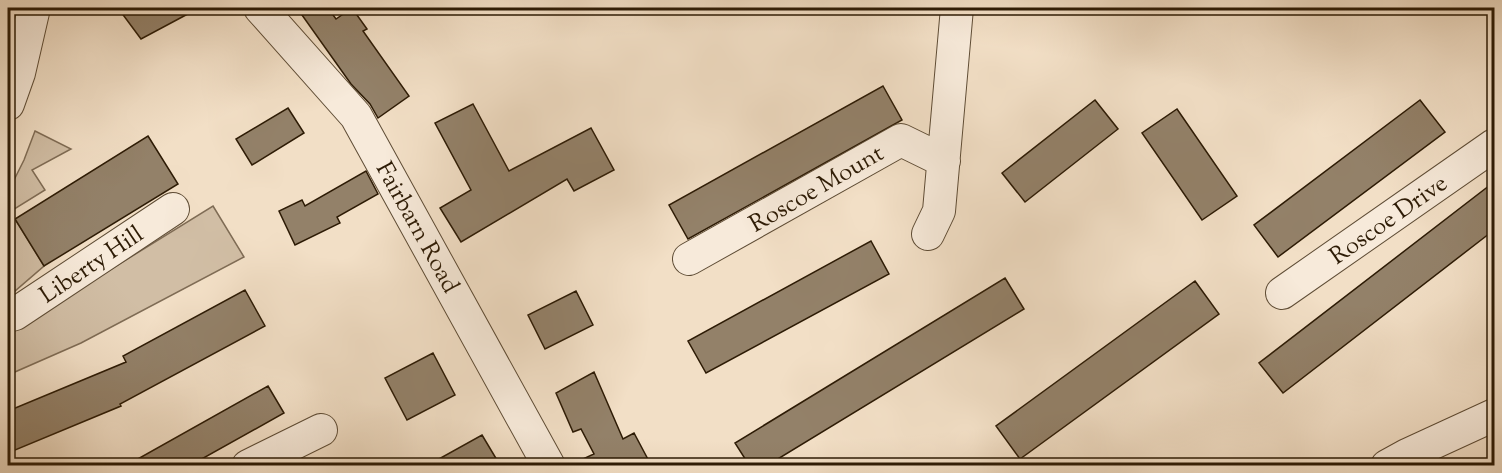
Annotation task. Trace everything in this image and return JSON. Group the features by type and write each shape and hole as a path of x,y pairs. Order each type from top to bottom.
{"street":[{"path":"8,104 19,73 34,8"},
{"name":"Fairbarn Road","path":"260,8 356,116 549,465"},
{"path":"928,234 939,211 957,8"},
{"name":"Roscoe Mount","path":"689,259 901,140 944,161"},
{"name":"Roscoe Drive","path":"1282,293 1494,145"},
{"name":"Liberty Hill","path":"8,316 15,314 173,209"},
{"path":"1387,465 1494,415"},
{"path":"248,465 321,430"}],"shaded area":[{"path":"35,131 71,149 32,170 45,190 8,213 8,192"},
{"path":"213,206 244,257 81,343 8,375 8,333"},
{"path":"15,219 44,266 8,297 8,224"}],"building":[{"path":"118,8 199,8 141,39"},
{"path":"297,8 328,8 336,19 352,8 367,29 363,31 409,96 378,118 370,104 351,84"},
{"path":"883,86 902,120 688,239 669,205"},
{"path":"1095,100 1118,129 1025,202 1002,173"},
{"path":"1420,100 1445,132 1278,257 1254,225"},
{"path":"473,104 509,171 591,128 614,170 574,191 567,179 461,242 440,208 471,190 435,123"},
{"path":"288,108 304,133 252,165 236,139"},
{"path":"1177,109 1237,196 1202,220 1142,133"},
{"path":"148,136 178,184 44,266 15,219"},
{"path":"366,171 378,194 337,217 340,223 295,245 279,211 302,200 305,206"},
{"path":"1494,182 1494,230 1283,393 1259,363"},
{"path":"871,241 889,274 706,373 688,341"},
{"path":"1005,278 1024,309 768,465 749,465 735,443"},
{"path":"1195,281 1219,314 1020,459 996,426"},
{"path":"245,290 265,326 120,404 121,406 8,453 8,411 126,362 123,356"},
{"path":"576,291 593,325 545,349 528,315"},
{"path":"433,353 455,395 407,420 385,378"},
{"path":"594,372 623,439 634,433 651,465 570,465 594,454 581,429 573,432 556,393"},
{"path":"268,386 284,413 191,465 127,465"},
{"path":"482,435 500,465 428,465"}]}
